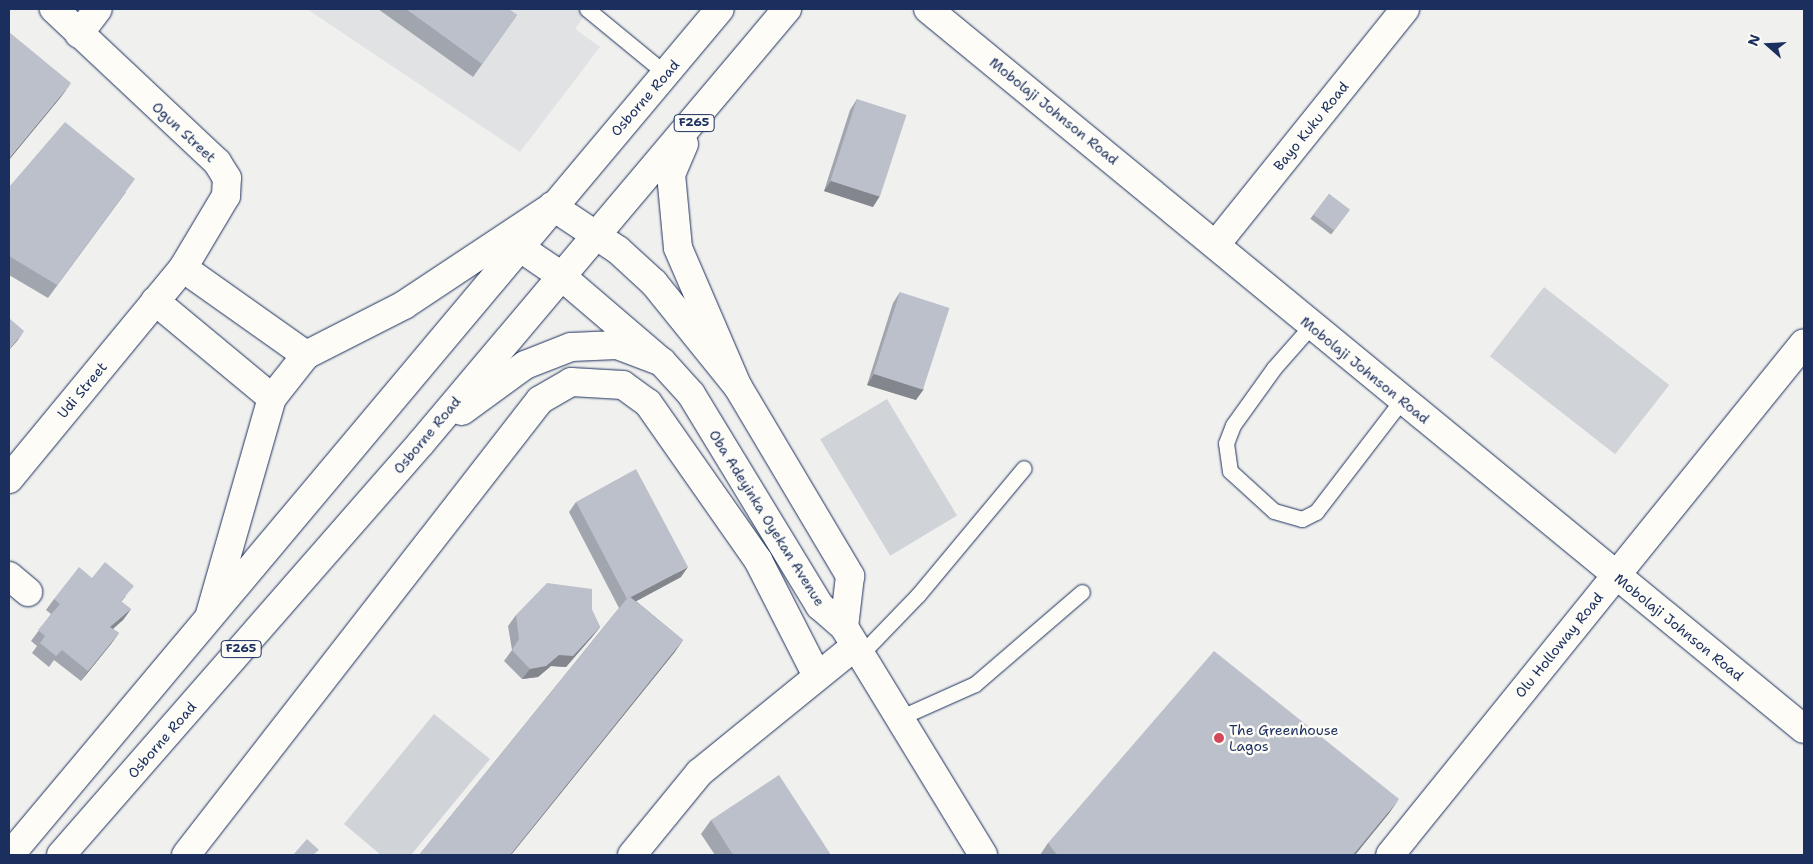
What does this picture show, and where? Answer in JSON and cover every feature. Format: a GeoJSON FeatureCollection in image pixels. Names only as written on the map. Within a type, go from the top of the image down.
{"type":"FeatureCollection","features":[{"type":"Feature","properties":{"kind":"main road","name":"Ogun Street"},"geometry":{"type":"LineString","coordinates":[[54,9],[217,162],[227,178],[226,196],[183,268],[155,301]]}},
{"type":"Feature","properties":{"kind":"main road"},"geometry":{"type":"LineString","coordinates":[[79,34],[98,9]]}},
{"type":"Feature","properties":{"kind":"main road","name":"Osborne Road"},"geometry":{"type":"LineString","coordinates":[[10,855],[552,206],[720,9]]}},
{"type":"Feature","properties":{"kind":"main road","name":"Osborne Road"},"geometry":{"type":"LineString","coordinates":[[61,855],[421,443],[560,275],[693,124],[787,9]]}},
{"type":"Feature","properties":{"kind":"main road","name":"Mobolaji Johnson Road"},"geometry":{"type":"LineString","coordinates":[[928,9],[1217,244],[1311,326],[1804,729]]}},
{"type":"Feature","properties":{"kind":"main road","name":"Bayo Kuku Road"},"geometry":{"type":"LineString","coordinates":[[1217,244],[1405,9]]}},
{"type":"Feature","properties":{"kind":"main road"},"geometry":{"type":"LineString","coordinates":[[632,855],[699,772],[817,676],[852,643],[850,576],[738,387],[677,240],[671,174],[693,124]]}},
{"type":"Feature","properties":{"kind":"main road"},"geometry":{"type":"LineString","coordinates":[[210,614],[272,398],[306,355],[404,305],[552,206],[596,234],[654,283],[738,387]]}},
{"type":"Feature","properties":{"kind":"main road","name":"Oba Adeyinka Oyekan Avenue"},"geometry":{"type":"LineString","coordinates":[[519,247],[560,275],[662,362],[691,394],[820,606],[852,643],[983,855]]}},
{"type":"Feature","properties":{"kind":"main road"},"geometry":{"type":"LineString","coordinates":[[183,268],[306,355]]}},
{"type":"Feature","properties":{"kind":"main road"},"geometry":{"type":"LineString","coordinates":[[155,301],[272,398]]}},
{"type":"Feature","properties":{"kind":"main road","name":"Udi Street"},"geometry":{"type":"LineString","coordinates":[[9,478],[155,301]]}},
{"type":"Feature","properties":{"kind":"main road","name":"Olu Holloway Road"},"geometry":{"type":"LineString","coordinates":[[1390,855],[1804,343]]}},
{"type":"Feature","properties":{"kind":"main road"},"geometry":{"type":"LineString","coordinates":[[421,443],[525,365],[571,347],[617,345],[662,362]]}},
{"type":"Feature","properties":{"kind":"main road"},"geometry":{"type":"LineString","coordinates":[[187,855],[540,400],[571,382],[623,385],[648,403],[758,560],[817,676]]}},
{"type":"Feature","properties":{"kind":"lane"},"geometry":{"type":"LineString","coordinates":[[587,9],[666,74]]}},
{"type":"Feature","properties":{"kind":"lane"},"geometry":{"type":"LineString","coordinates":[[1311,326],[1274,368],[1233,425],[1226,443],[1230,471],[1274,511],[1302,519],[1316,512],[1402,400]]}},
{"type":"Feature","properties":{"kind":"lane"},"geometry":{"type":"LineString","coordinates":[[852,643],[918,595],[1024,468]]}},
{"type":"Feature","properties":{"kind":"lane"},"geometry":{"type":"LineString","coordinates":[[899,718],[975,684],[1082,592]]}},
{"type":"Feature","properties":{"kind":"shaded area"},"geometry":{"type":"Polygon","coordinates":[[[307,9],[589,9],[575,29],[600,47],[520,152],[307,9]]]}},
{"type":"Feature","properties":{"kind":"shaded area"},"geometry":{"type":"Polygon","coordinates":[[[1544,287],[1669,385],[1615,454],[1490,356],[1544,287]]]}},
{"type":"Feature","properties":{"kind":"shaded area"},"geometry":{"type":"Polygon","coordinates":[[[887,399],[957,516],[890,556],[820,439],[887,399]]]}},
{"type":"Feature","properties":{"kind":"shaded area"},"geometry":{"type":"Polygon","coordinates":[[[434,714],[490,759],[411,855],[381,855],[344,824],[434,714]]]}},
{"type":"Feature","properties":{"kind":"building"},"geometry":{"type":"Polygon","coordinates":[[[406,9],[508,9],[517,15],[482,64],[406,9]]]}},
{"type":"Feature","properties":{"kind":"building"},"geometry":{"type":"Polygon","coordinates":[[[9,32],[71,83],[9,158],[9,32]]]}},
{"type":"Feature","properties":{"kind":"building"},"geometry":{"type":"Polygon","coordinates":[[[857,99],[906,115],[880,197],[830,181],[857,99]]]}},
{"type":"Feature","properties":{"kind":"building"},"geometry":{"type":"Polygon","coordinates":[[[65,122],[135,179],[57,285],[9,256],[9,187],[65,122]]]}},
{"type":"Feature","properties":{"kind":"building"},"geometry":{"type":"Polygon","coordinates":[[[1329,194],[1350,210],[1334,230],[1313,215],[1329,194]]]}},
{"type":"Feature","properties":{"kind":"building"},"geometry":{"type":"Polygon","coordinates":[[[900,292],[949,308],[923,390],[873,374],[900,292]]]}},
{"type":"Feature","properties":{"kind":"building"},"geometry":{"type":"Polygon","coordinates":[[[9,318],[24,331],[9,349],[9,318]]]}},
{"type":"Feature","properties":{"kind":"building"},"geometry":{"type":"Polygon","coordinates":[[[636,469],[688,567],[631,597],[629,596],[627,599],[576,502],[636,469]]]}},
{"type":"Feature","properties":{"kind":"building"},"geometry":{"type":"Polygon","coordinates":[[[105,562],[134,586],[121,601],[131,609],[110,627],[119,633],[88,671],[62,650],[56,656],[40,643],[45,636],[38,630],[60,604],[54,599],[79,567],[92,578],[105,562]]]}},
{"type":"Feature","properties":{"kind":"building"},"geometry":{"type":"Polygon","coordinates":[[[547,583],[592,589],[592,610],[600,627],[573,656],[559,655],[546,666],[530,669],[512,650],[519,639],[516,615],[547,583]]]}},
{"type":"Feature","properties":{"kind":"building"},"geometry":{"type":"Polygon","coordinates":[[[629,596],[683,640],[510,855],[419,855],[629,596]]]}},
{"type":"Feature","properties":{"kind":"building","name":"The Greenhouse Lagos"},"geometry":{"type":"Polygon","coordinates":[[[1214,651],[1399,799],[1353,855],[1057,855],[1048,843],[1214,651]]]}},
{"type":"Feature","properties":{"kind":"building"},"geometry":{"type":"Polygon","coordinates":[[[779,775],[831,855],[733,855],[711,820],[779,775]]]}},
{"type":"Feature","properties":{"kind":"building"},"geometry":{"type":"Polygon","coordinates":[[[307,839],[319,850],[313,855],[293,855],[307,839]]]}},
{"type":"Feature","properties":{"kind":"place","name":"The Greenhouse Lagos"},"geometry":{"type":"Point","coordinates":[1219,738]}}]}
